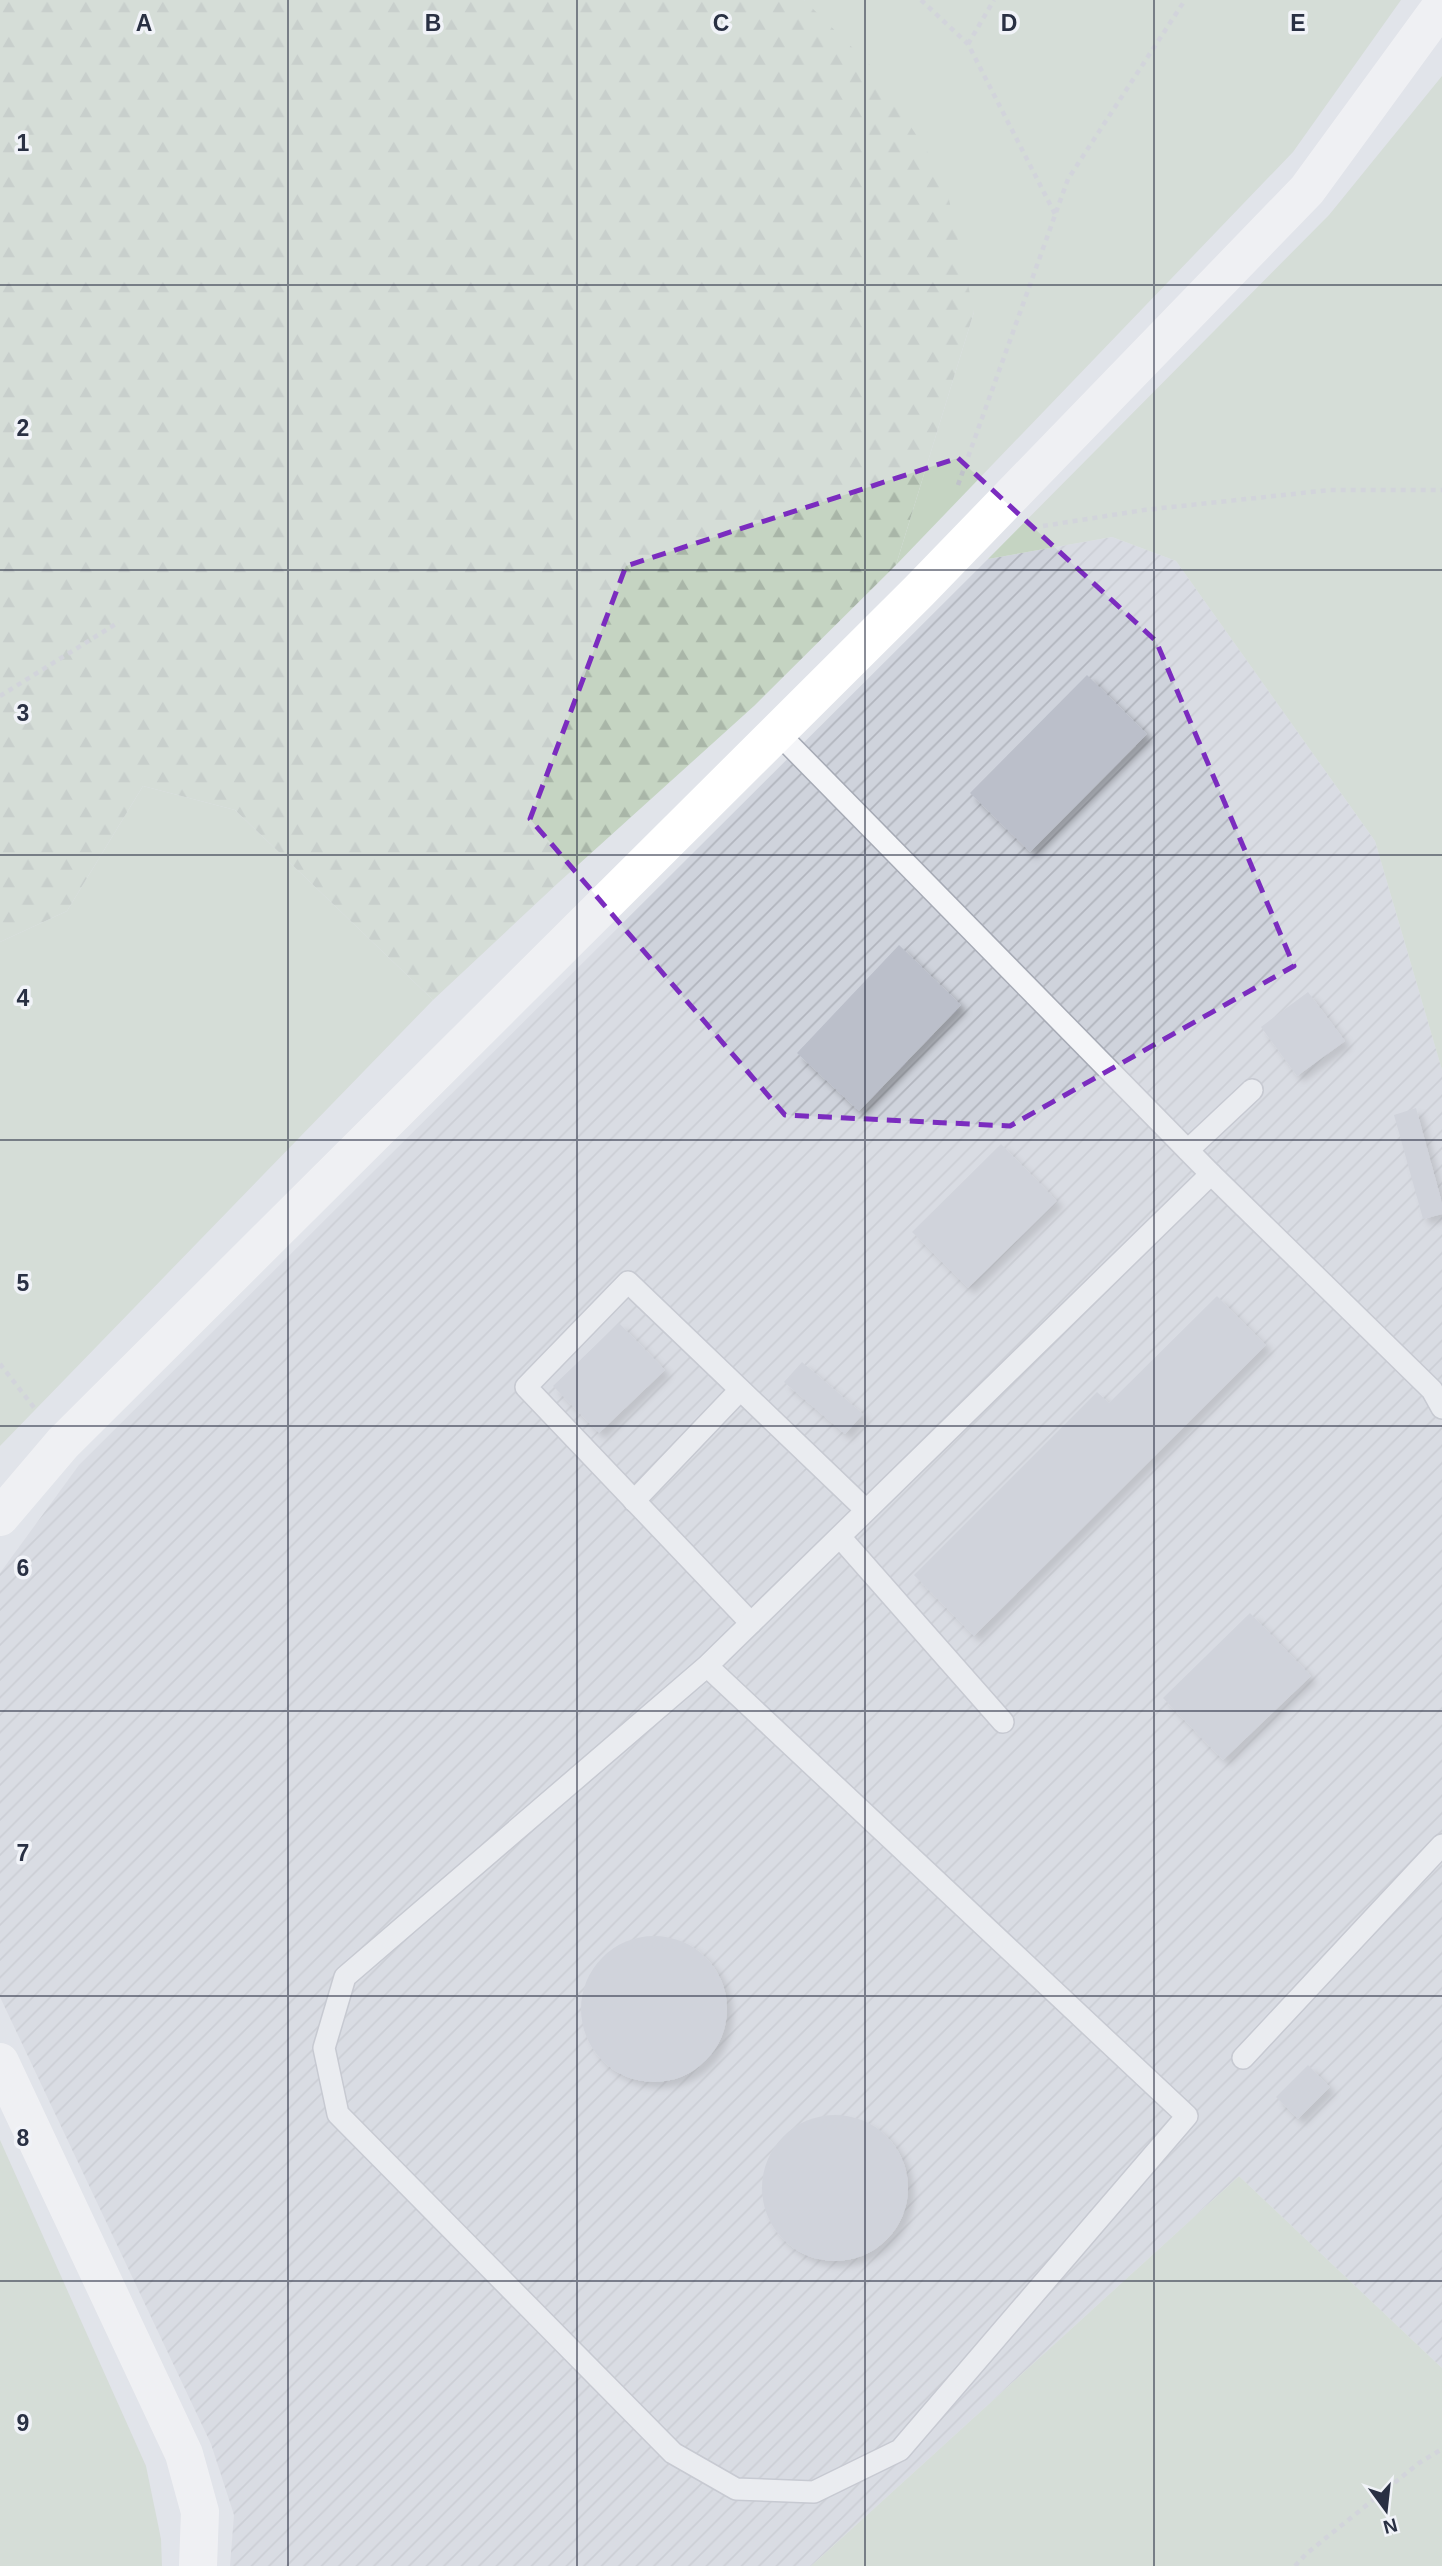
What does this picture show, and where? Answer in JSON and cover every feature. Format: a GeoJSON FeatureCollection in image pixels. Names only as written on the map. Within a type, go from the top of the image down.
{"type":"FeatureCollection","features":[{"type":"Feature","properties":{"kind":"street"},"geometry":{"type":"LineString","coordinates":[[0,1517],[63,1443],[955,556],[1307,190],[1442,5]]}},
{"type":"Feature","properties":{"kind":"street"},"geometry":{"type":"LineString","coordinates":[[0,2062],[184,2454],[200,2512],[198,2566]]}},
{"type":"Feature","properties":{"kind":"lane"},"geometry":{"type":"LineString","coordinates":[[778,733],[1211,1174],[1432,1390],[1442,1408]]}},
{"type":"Feature","properties":{"kind":"lane"},"geometry":{"type":"LineString","coordinates":[[1188,1150],[1252,1090]]}},
{"type":"Feature","properties":{"kind":"lane"},"geometry":{"type":"LineString","coordinates":[[706,1666],[1188,2116],[900,2450],[814,2492],[736,2489],[673,2453],[338,2114],[324,2048],[345,1977],[706,1666],[1211,1174]]}},
{"type":"Feature","properties":{"kind":"lane"},"geometry":{"type":"LineString","coordinates":[[751,1623],[526,1387],[628,1282],[866,1510]]}},
{"type":"Feature","properties":{"kind":"lane"},"geometry":{"type":"LineString","coordinates":[[634,1501],[740,1390]]}},
{"type":"Feature","properties":{"kind":"lane"},"geometry":{"type":"LineString","coordinates":[[840,1537],[1003,1722]]}},
{"type":"Feature","properties":{"kind":"lane"},"geometry":{"type":"LineString","coordinates":[[1243,2058],[1442,1845]]}},
{"type":"Feature","properties":{"kind":"path"},"geometry":{"type":"LineString","coordinates":[[921,0],[968,44],[1055,215]]}},
{"type":"Feature","properties":{"kind":"path"},"geometry":{"type":"LineString","coordinates":[[968,44],[994,0]]}},
{"type":"Feature","properties":{"kind":"path"},"geometry":{"type":"LineString","coordinates":[[957,488],[1068,179],[1185,0]]}},
{"type":"Feature","properties":{"kind":"path"},"geometry":{"type":"LineString","coordinates":[[1038,527],[1144,510],[1329,490],[1442,490]]}},
{"type":"Feature","properties":{"kind":"path"},"geometry":{"type":"LineString","coordinates":[[0,696],[119,622]]}},
{"type":"Feature","properties":{"kind":"path"},"geometry":{"type":"LineString","coordinates":[[0,1364],[63,1443]]}},
{"type":"Feature","properties":{"kind":"path"},"geometry":{"type":"LineString","coordinates":[[1295,2566],[1306,2554],[1419,2463],[1442,2449]]}},
{"type":"Feature","properties":{"kind":"highlighted area"},"geometry":{"type":"Polygon","coordinates":[[[958,458],[1156,641],[1294,966],[1010,1126],[785,1115],[530,819],[626,566],[958,458]]]}},
{"type":"Feature","properties":{"kind":"shaded area"},"geometry":{"type":"Polygon","coordinates":[[[1112,537],[1176,561],[1375,841],[1442,1070],[1442,2368],[1239,2176],[811,2566],[230,2566],[234,2515],[211,2444],[0,1997],[0,1573],[79,1465],[988,559],[1112,537]]]}},
{"type":"Feature","properties":{"kind":"green space"},"geometry":{"type":"Polygon","coordinates":[[[0,0],[804,0],[870,65],[944,177],[974,312],[896,565],[754,706],[433,1000],[235,810],[143,786],[67,911],[0,942],[0,0]]]}},
{"type":"Feature","properties":{"kind":"green space"},"geometry":{"type":"Polygon","coordinates":[[[804,0],[1401,0],[1293,152],[896,565],[974,312],[804,0]]]}},
{"type":"Feature","properties":{"kind":"green space"},"geometry":{"type":"Polygon","coordinates":[[[1442,76],[1442,1070],[1375,841],[1176,561],[1112,537],[988,559],[1329,215],[1442,76]]]}},
{"type":"Feature","properties":{"kind":"green space"},"geometry":{"type":"Polygon","coordinates":[[[143,786],[235,810],[433,1000],[0,1446],[0,942],[67,911],[143,786]]]}},
{"type":"Feature","properties":{"kind":"green space"},"geometry":{"type":"Polygon","coordinates":[[[0,2140],[146,2466],[161,2539],[162,2566],[0,2566],[0,2140]]]}},
{"type":"Feature","properties":{"kind":"green space"},"geometry":{"type":"Polygon","coordinates":[[[1239,2176],[1442,2368],[1442,2566],[811,2566],[1239,2176]]]}},
{"type":"Feature","properties":{"kind":"building"},"geometry":{"type":"Polygon","coordinates":[[[1087,675],[1147,734],[1030,852],[970,793],[1087,675]]]}},
{"type":"Feature","properties":{"kind":"building"},"geometry":{"type":"Polygon","coordinates":[[[899,945],[961,1005],[859,1111],[797,1053],[899,945]]]}},
{"type":"Feature","properties":{"kind":"building"},"geometry":{"type":"Polygon","coordinates":[[[1308,992],[1345,1041],[1297,1076],[1261,1027],[1308,992]]]}},
{"type":"Feature","properties":{"kind":"building"},"geometry":{"type":"Polygon","coordinates":[[[1416,1108],[1442,1203],[1442,1214],[1423,1219],[1394,1115],[1416,1108]]]}},
{"type":"Feature","properties":{"kind":"building"},"geometry":{"type":"Polygon","coordinates":[[[1001,1144],[1057,1201],[968,1288],[912,1232],[1001,1144]]]}},
{"type":"Feature","properties":{"kind":"building"},"geometry":{"type":"Polygon","coordinates":[[[1217,1296],[1266,1345],[974,1636],[914,1575],[1097,1392],[1109,1403],[1217,1296]]]}},
{"type":"Feature","properties":{"kind":"building"},"geometry":{"type":"Polygon","coordinates":[[[619,1323],[665,1370],[599,1433],[553,1386],[619,1323]]]}},
{"type":"Feature","properties":{"kind":"building"},"geometry":{"type":"Polygon","coordinates":[[[802,1362],[863,1414],[845,1434],[784,1382],[802,1362]]]}},
{"type":"Feature","properties":{"kind":"building"},"geometry":{"type":"Polygon","coordinates":[[[1250,1613],[1311,1676],[1223,1760],[1163,1698],[1250,1613]]]}},
{"type":"Feature","properties":{"kind":"building"},"geometry":{"type":"Polygon","coordinates":[[[654,1936],[682,1942],[706,1957],[721,1981],[727,2009],[721,2037],[706,2061],[682,2076],[654,2082],[626,2076],[602,2061],[587,2037],[581,2009],[587,1981],[602,1957],[626,1942],[654,1936]]]}},
{"type":"Feature","properties":{"kind":"building"},"geometry":{"type":"Polygon","coordinates":[[[1308,2065],[1330,2087],[1298,2119],[1276,2097],[1308,2065]]]}},
{"type":"Feature","properties":{"kind":"building"},"geometry":{"type":"Polygon","coordinates":[[[835,2115],[863,2121],[887,2136],[902,2160],[908,2188],[902,2216],[887,2240],[863,2255],[835,2261],[807,2255],[783,2240],[768,2216],[762,2188],[768,2160],[783,2136],[807,2121],[835,2115]]]}}]}
